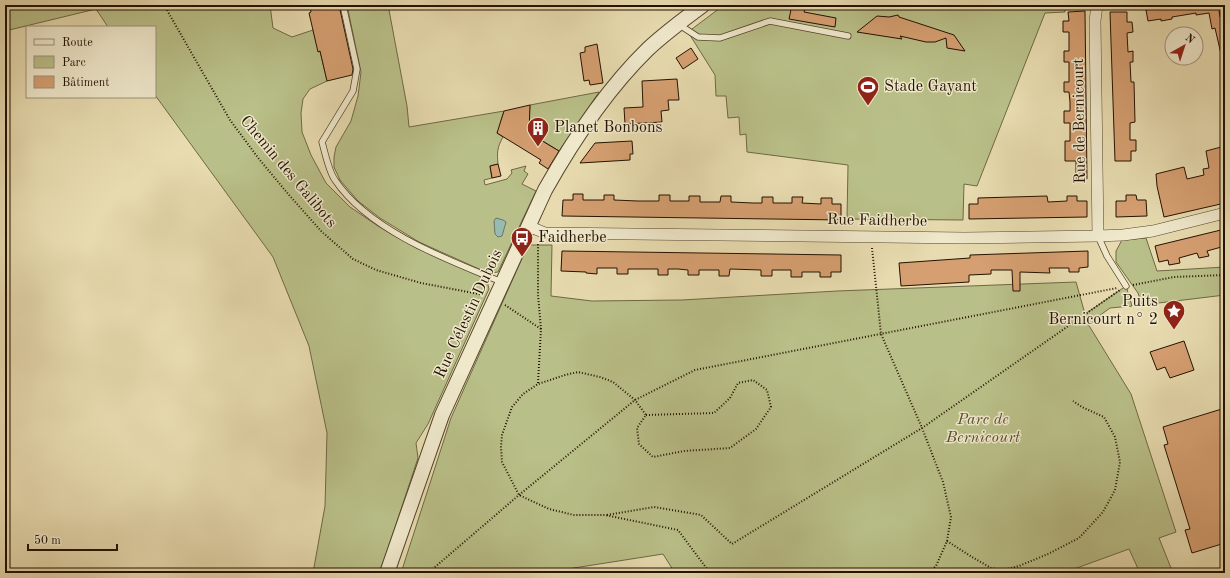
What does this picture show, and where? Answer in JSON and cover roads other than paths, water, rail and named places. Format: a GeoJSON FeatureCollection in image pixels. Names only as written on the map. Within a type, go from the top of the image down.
{"type":"FeatureCollection","features":[{"type":"Feature","properties":{"kind":"street","name":"Rue Célestin Dubois"},"geometry":{"type":"LineString","coordinates":[[387,573],[442,415],[545,190],[558,168],[622,78],[648,50],[677,24],[703,5]]}},
{"type":"Feature","properties":{"kind":"street","name":"Rue de Bernicourt"},"geometry":{"type":"LineString","coordinates":[[1097,5],[1095,21],[1098,236]]}},
{"type":"Feature","properties":{"kind":"street","name":"Rue Faidherbe"},"geometry":{"type":"LineString","coordinates":[[528,226],[545,233],[984,238],[1098,236],[1143,233],[1225,213]]}},
{"type":"Feature","properties":{"kind":"lane"},"geometry":{"type":"LineString","coordinates":[[343,5],[358,69],[354,91],[322,142],[334,179],[355,205],[417,246],[502,282]]}},
{"type":"Feature","properties":{"kind":"lane"},"geometry":{"type":"LineString","coordinates":[[677,24],[698,37],[720,38],[770,22],[848,36]]}},
{"type":"Feature","properties":{"kind":"lane"},"geometry":{"type":"LineString","coordinates":[[1098,236],[1107,256],[1126,286]]}},
{"type":"Feature","properties":{"kind":"water"},"geometry":{"type":"Polygon","coordinates":[[[496,218],[506,222],[502,236],[498,237],[495,234],[494,221],[496,218]]]}},
{"type":"Feature","properties":{"kind":"place","name":"Stade Gayant"},"geometry":{"type":"Point","coordinates":[868,106]}},
{"type":"Feature","properties":{"kind":"place","name":"Planet Bonbons"},"geometry":{"type":"Point","coordinates":[538,148]}},
{"type":"Feature","properties":{"kind":"place","name":"Faidherbe"},"geometry":{"type":"Point","coordinates":[522,258]}},
{"type":"Feature","properties":{"kind":"place","name":"Puits Bernicourt n° 2"},"geometry":{"type":"Point","coordinates":[1174,330]}},
{"type":"Feature","properties":{"kind":"park label","name":"Parc de Bernicourt"},"geometry":{"type":"Point","coordinates":[983,429]}}]}
